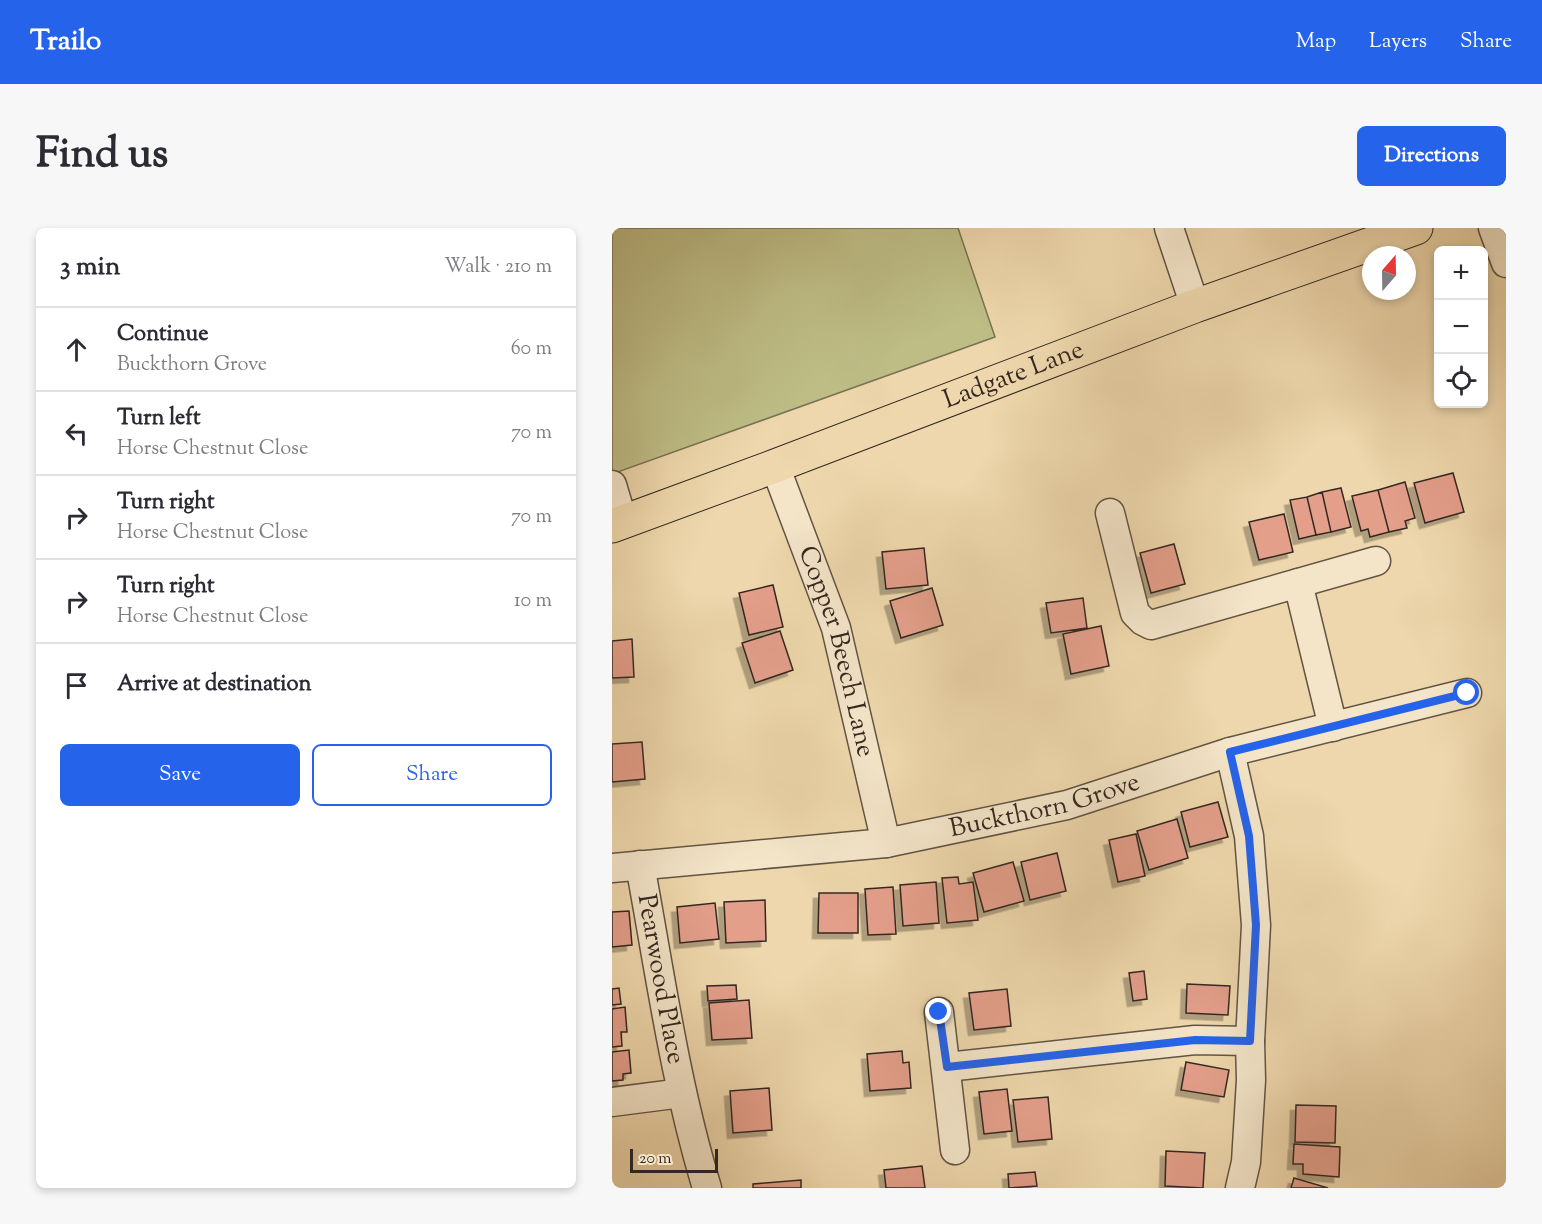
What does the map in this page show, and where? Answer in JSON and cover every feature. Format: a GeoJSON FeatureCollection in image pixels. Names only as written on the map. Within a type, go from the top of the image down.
{"type":"FeatureCollection","features":[{"type":"Feature","properties":{"kind":"main road","name":"Ladgate Lane"},"geometry":{"type":"LineString","coordinates":[[617,524],[776,466],[1195,306],[1416,228]]}},
{"type":"Feature","properties":{"kind":"street"},"geometry":{"type":"LineString","coordinates":[[1169,228],[1195,306]]}},
{"type":"Feature","properties":{"kind":"street"},"geometry":{"type":"LineString","coordinates":[[1493,228],[1506,263]]}},
{"type":"Feature","properties":{"kind":"street","name":"Copper Beech Lane"},"geometry":{"type":"LineString","coordinates":[[776,466],[836,628],[886,843]]}},
{"type":"Feature","properties":{"kind":"street"},"geometry":{"type":"LineString","coordinates":[[612,485],[617,524]]}},
{"type":"Feature","properties":{"kind":"street"},"geometry":{"type":"LineString","coordinates":[[1110,513],[1135,613],[1151,625],[1376,561]]}},
{"type":"Feature","properties":{"kind":"street"},"geometry":{"type":"LineString","coordinates":[[1298,583],[1333,727]]}},
{"type":"Feature","properties":{"kind":"street","name":"Buckthorn Grove"},"geometry":{"type":"LineString","coordinates":[[626,866],[886,843],[1067,805],[1230,752],[1467,693]]}},
{"type":"Feature","properties":{"kind":"street"},"geometry":{"type":"LineString","coordinates":[[1230,752],[1249,836],[1255,914],[1250,1041],[1251,1080],[1246,1162],[1240,1188]]}},
{"type":"Feature","properties":{"kind":"street","name":"Pearwood Place"},"geometry":{"type":"LineString","coordinates":[[626,866],[695,1149],[707,1188]]}},
{"type":"Feature","properties":{"kind":"street"},"geometry":{"type":"LineString","coordinates":[[939,1012],[955,1150]]}},
{"type":"Feature","properties":{"kind":"street"},"geometry":{"type":"LineString","coordinates":[[947,1067],[1195,1040],[1250,1041]]}},
{"type":"Feature","properties":{"kind":"street","name":"Pearwood Place"},"geometry":{"type":"LineString","coordinates":[[612,1102],[682,1093]]}},
{"type":"Feature","properties":{"kind":"shaded area"},"geometry":{"type":"Polygon","coordinates":[[[612,228],[958,228],[995,337],[612,474],[612,228]]]}},
{"type":"Feature","properties":{"kind":"building"},"geometry":{"type":"Polygon","coordinates":[[[1453,473],[1464,512],[1425,523],[1414,483],[1453,473]]]}},
{"type":"Feature","properties":{"kind":"building"},"geometry":{"type":"Polygon","coordinates":[[[1405,482],[1415,518],[1405,521],[1407,528],[1389,532],[1378,490],[1405,482]]]}},
{"type":"Feature","properties":{"kind":"building"},"geometry":{"type":"Polygon","coordinates":[[[1341,488],[1351,527],[1331,532],[1322,492],[1341,488]]]}},
{"type":"Feature","properties":{"kind":"building"},"geometry":{"type":"Polygon","coordinates":[[[1378,490],[1389,532],[1370,537],[1368,529],[1361,531],[1352,496],[1378,490]]]}},
{"type":"Feature","properties":{"kind":"building"},"geometry":{"type":"Polygon","coordinates":[[[1322,492],[1331,532],[1316,535],[1307,497],[1322,492]]]}},
{"type":"Feature","properties":{"kind":"building"},"geometry":{"type":"Polygon","coordinates":[[[1307,497],[1316,535],[1299,539],[1290,500],[1307,497]]]}},
{"type":"Feature","properties":{"kind":"building"},"geometry":{"type":"Polygon","coordinates":[[[1284,514],[1293,552],[1259,560],[1249,522],[1284,514]]]}},
{"type":"Feature","properties":{"kind":"building"},"geometry":{"type":"Polygon","coordinates":[[[1174,544],[1185,584],[1151,593],[1140,553],[1174,544]]]}},
{"type":"Feature","properties":{"kind":"building"},"geometry":{"type":"Polygon","coordinates":[[[924,548],[928,585],[886,589],[882,552],[924,548]]]}},
{"type":"Feature","properties":{"kind":"building"},"geometry":{"type":"Polygon","coordinates":[[[773,585],[783,627],[749,635],[739,593],[773,585]]]}},
{"type":"Feature","properties":{"kind":"building"},"geometry":{"type":"Polygon","coordinates":[[[932,588],[943,625],[901,638],[890,601],[932,588]]]}},
{"type":"Feature","properties":{"kind":"building"},"geometry":{"type":"Polygon","coordinates":[[[1083,598],[1087,628],[1051,633],[1046,603],[1083,598]]]}},
{"type":"Feature","properties":{"kind":"building"},"geometry":{"type":"Polygon","coordinates":[[[1101,626],[1109,666],[1071,674],[1063,634],[1101,626]]]}},
{"type":"Feature","properties":{"kind":"building"},"geometry":{"type":"Polygon","coordinates":[[[780,631],[793,670],[755,683],[742,643],[780,631]]]}},
{"type":"Feature","properties":{"kind":"building"},"geometry":{"type":"Polygon","coordinates":[[[632,639],[634,677],[612,678],[612,641],[632,639]]]}},
{"type":"Feature","properties":{"kind":"building"},"geometry":{"type":"Polygon","coordinates":[[[642,742],[645,779],[612,782],[612,744],[642,742]]]}},
{"type":"Feature","properties":{"kind":"building"},"geometry":{"type":"Polygon","coordinates":[[[1218,802],[1228,837],[1190,847],[1181,812],[1218,802]]]}},
{"type":"Feature","properties":{"kind":"building"},"geometry":{"type":"Polygon","coordinates":[[[1177,819],[1188,858],[1149,870],[1137,831],[1177,819]]]}},
{"type":"Feature","properties":{"kind":"building"},"geometry":{"type":"Polygon","coordinates":[[[1136,834],[1145,876],[1118,882],[1109,840],[1136,834]]]}},
{"type":"Feature","properties":{"kind":"building"},"geometry":{"type":"Polygon","coordinates":[[[1057,853],[1066,891],[1030,900],[1021,862],[1057,853]]]}},
{"type":"Feature","properties":{"kind":"building"},"geometry":{"type":"Polygon","coordinates":[[[1013,862],[1024,901],[984,912],[973,873],[1013,862]]]}},
{"type":"Feature","properties":{"kind":"building"},"geometry":{"type":"Polygon","coordinates":[[[958,877],[959,884],[973,882],[978,920],[947,923],[942,878],[958,877]]]}},
{"type":"Feature","properties":{"kind":"building"},"geometry":{"type":"Polygon","coordinates":[[[936,882],[939,923],[903,926],[900,885],[936,882]]]}},
{"type":"Feature","properties":{"kind":"building"},"geometry":{"type":"Polygon","coordinates":[[[893,887],[896,934],[868,935],[865,889],[893,887]]]}},
{"type":"Feature","properties":{"kind":"building"},"geometry":{"type":"Polygon","coordinates":[[[819,893],[858,893],[858,933],[818,933],[819,893]]]}},
{"type":"Feature","properties":{"kind":"building"},"geometry":{"type":"Polygon","coordinates":[[[765,900],[766,941],[726,943],[724,902],[765,900]]]}},
{"type":"Feature","properties":{"kind":"building"},"geometry":{"type":"Polygon","coordinates":[[[715,903],[719,939],[680,943],[677,907],[715,903]]]}},
{"type":"Feature","properties":{"kind":"building"},"geometry":{"type":"Polygon","coordinates":[[[629,911],[632,945],[612,947],[612,912],[629,911]]]}},
{"type":"Feature","properties":{"kind":"building"},"geometry":{"type":"Polygon","coordinates":[[[1144,971],[1147,999],[1133,1001],[1129,973],[1144,971]]]}},
{"type":"Feature","properties":{"kind":"building"},"geometry":{"type":"Polygon","coordinates":[[[1187,984],[1230,986],[1228,1015],[1186,1013],[1187,984]]]}},
{"type":"Feature","properties":{"kind":"building"},"geometry":{"type":"Polygon","coordinates":[[[736,985],[737,999],[708,1001],[707,986],[736,985]]]}},
{"type":"Feature","properties":{"kind":"building"},"geometry":{"type":"Polygon","coordinates":[[[619,988],[621,1004],[612,1005],[612,989],[619,988]]]}},
{"type":"Feature","properties":{"kind":"building"},"geometry":{"type":"Polygon","coordinates":[[[1007,989],[1011,1026],[974,1030],[969,993],[1007,989]]]}},
{"type":"Feature","properties":{"kind":"building"},"geometry":{"type":"Polygon","coordinates":[[[749,1000],[752,1038],[712,1040],[709,1003],[749,1000]]]}},
{"type":"Feature","properties":{"kind":"building"},"geometry":{"type":"Polygon","coordinates":[[[625,1007],[627,1032],[621,1032],[622,1046],[612,1047],[612,1009],[625,1007]]]}},
{"type":"Feature","properties":{"kind":"building"},"geometry":{"type":"Polygon","coordinates":[[[629,1050],[631,1073],[623,1074],[623,1080],[612,1081],[612,1052],[629,1050]]]}},
{"type":"Feature","properties":{"kind":"building"},"geometry":{"type":"Polygon","coordinates":[[[902,1051],[903,1063],[909,1062],[911,1088],[870,1091],[867,1054],[902,1051]]]}},
{"type":"Feature","properties":{"kind":"building"},"geometry":{"type":"Polygon","coordinates":[[[1186,1062],[1229,1070],[1224,1097],[1181,1090],[1186,1062]]]}},
{"type":"Feature","properties":{"kind":"building"},"geometry":{"type":"Polygon","coordinates":[[[769,1088],[772,1130],[733,1133],[730,1091],[769,1088]]]}},
{"type":"Feature","properties":{"kind":"building"},"geometry":{"type":"Polygon","coordinates":[[[1007,1089],[1012,1131],[984,1134],[979,1092],[1007,1089]]]}},
{"type":"Feature","properties":{"kind":"building"},"geometry":{"type":"Polygon","coordinates":[[[1048,1097],[1052,1139],[1018,1142],[1013,1100],[1048,1097]]]}},
{"type":"Feature","properties":{"kind":"building"},"geometry":{"type":"Polygon","coordinates":[[[1296,1105],[1336,1106],[1335,1143],[1295,1142],[1296,1105]]]}},
{"type":"Feature","properties":{"kind":"building"},"geometry":{"type":"Polygon","coordinates":[[[1294,1144],[1340,1147],[1339,1177],[1303,1174],[1303,1164],[1293,1164],[1294,1144]]]}},
{"type":"Feature","properties":{"kind":"building"},"geometry":{"type":"Polygon","coordinates":[[[1166,1151],[1205,1153],[1203,1188],[1165,1186],[1166,1151]]]}},
{"type":"Feature","properties":{"kind":"building"},"geometry":{"type":"Polygon","coordinates":[[[922,1166],[925,1188],[886,1188],[884,1170],[922,1166]]]}},
{"type":"Feature","properties":{"kind":"building"},"geometry":{"type":"Polygon","coordinates":[[[1035,1172],[1037,1186],[1009,1188],[1008,1174],[1035,1172]]]}},
{"type":"Feature","properties":{"kind":"building"},"geometry":{"type":"Polygon","coordinates":[[[1294,1178],[1328,1188],[1291,1188],[1294,1178]]]}},
{"type":"Feature","properties":{"kind":"building"},"geometry":{"type":"Polygon","coordinates":[[[801,1180],[801,1188],[753,1188],[753,1184],[801,1180]]]}},
{"type":"Feature","properties":{"kind":"route"},"geometry":{"type":"LineString","coordinates":[[939,1012],[947,1067],[1195,1040],[1250,1041],[1256,925],[1249,836],[1230,752],[1467,693]]}}]}
